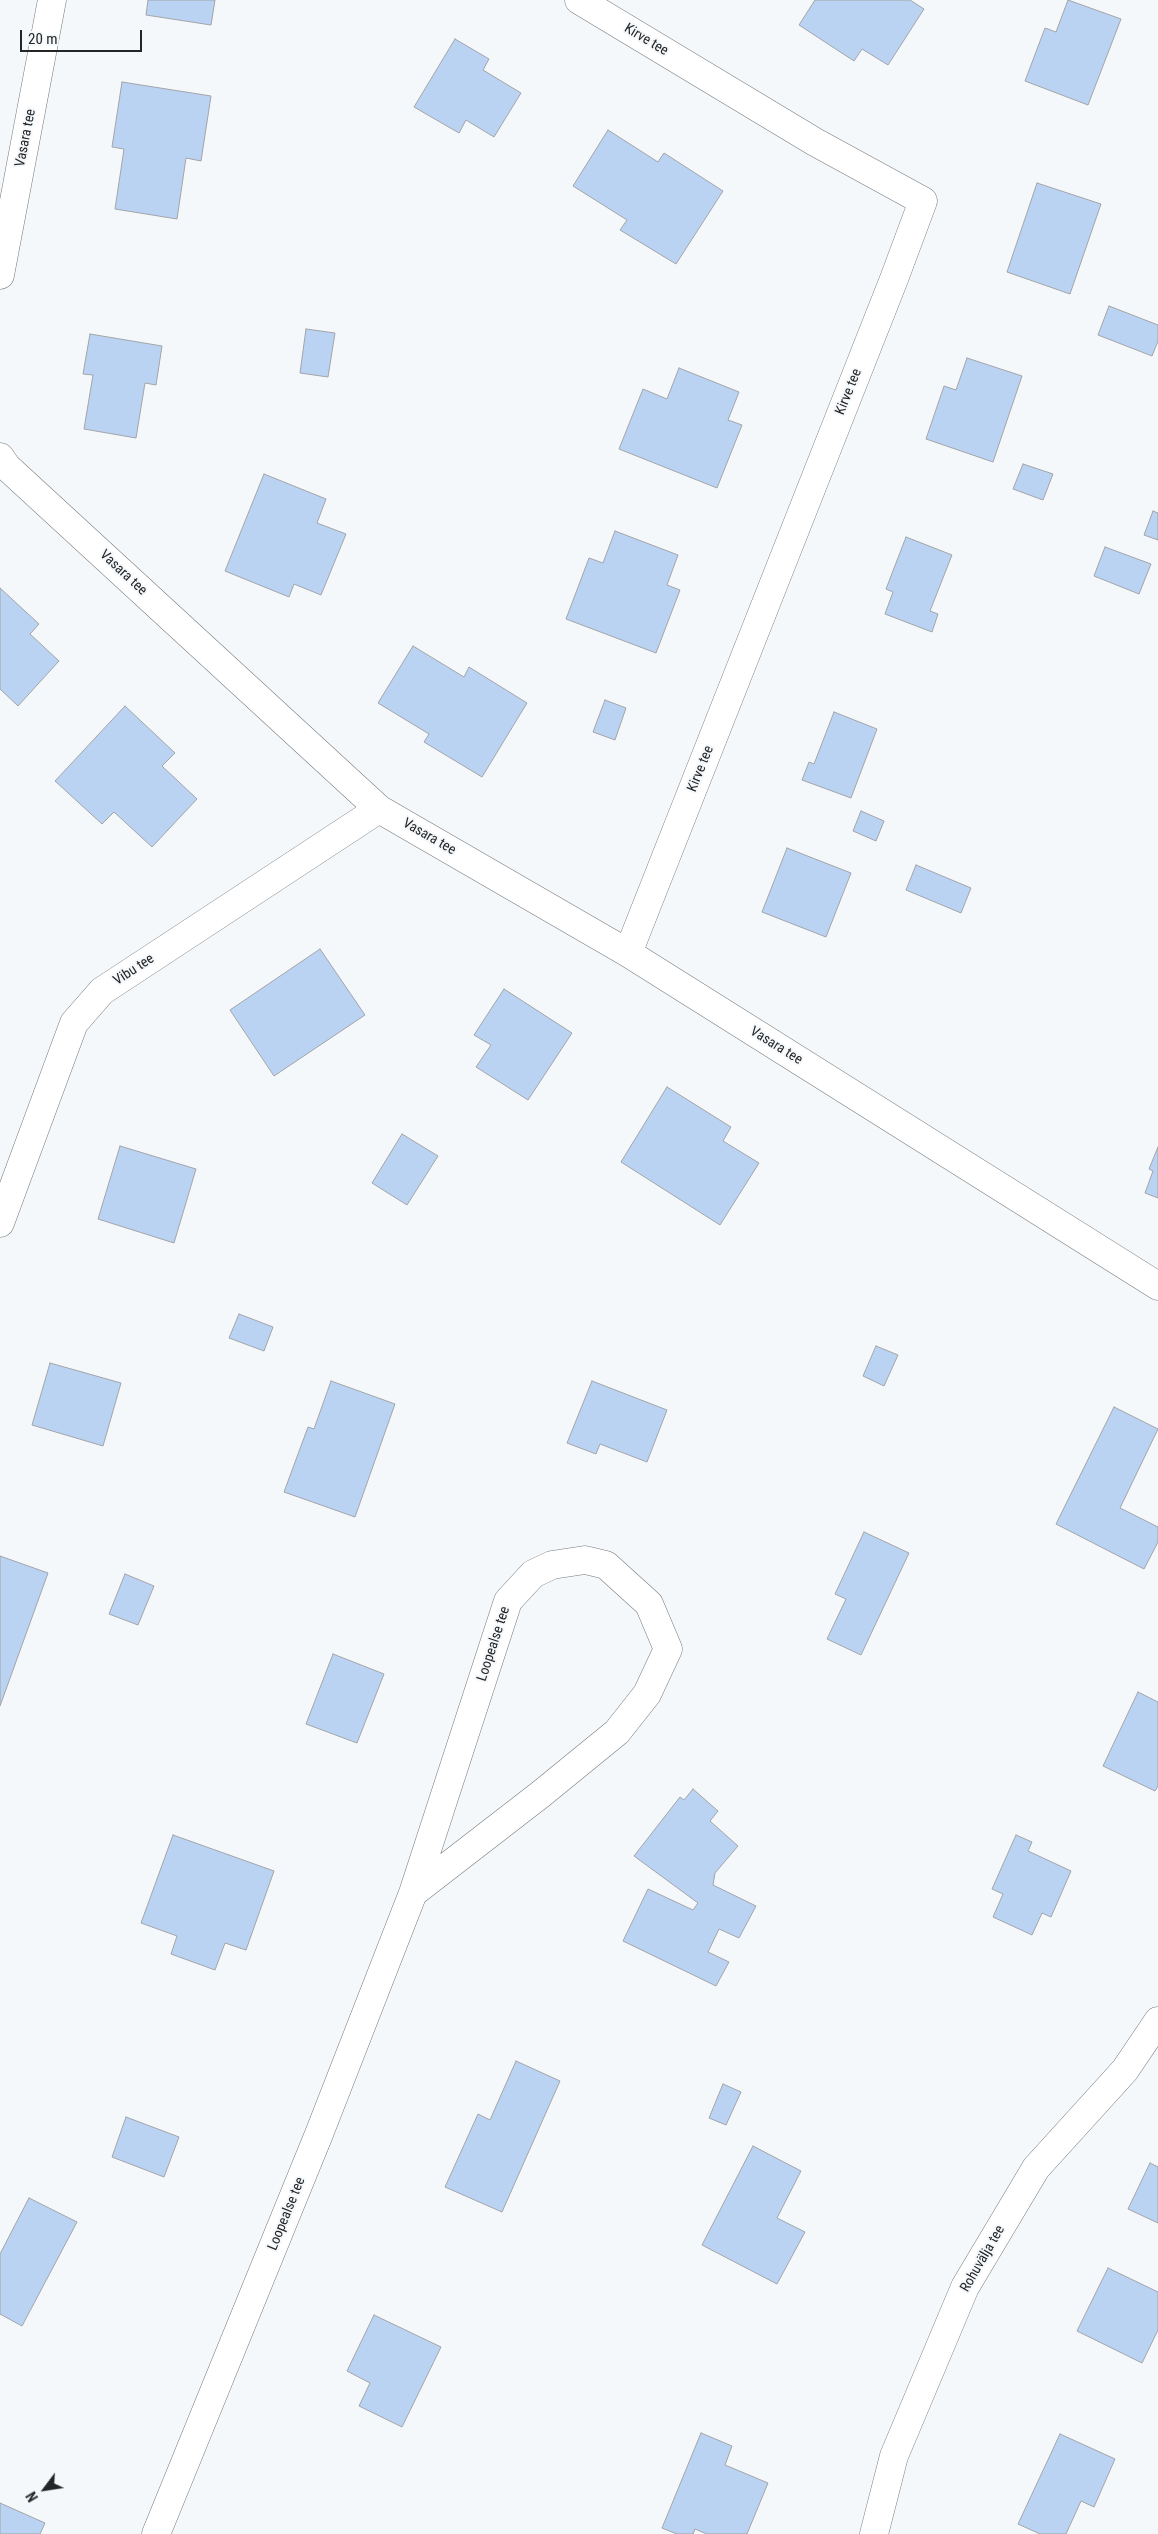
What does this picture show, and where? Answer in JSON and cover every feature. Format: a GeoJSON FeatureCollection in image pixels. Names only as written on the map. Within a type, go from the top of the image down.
{"type":"FeatureCollection","features":[{"type":"Feature","properties":{"kind":"street","name":"Vasara tee"},"geometry":{"type":"LineString","coordinates":[[0,276],[52,0]]}},
{"type":"Feature","properties":{"kind":"street","name":"Kirve tee"},"geometry":{"type":"LineString","coordinates":[[579,0],[816,142],[923,201],[628,953]]}},
{"type":"Feature","properties":{"kind":"street","name":"Vasara tee"},"geometry":{"type":"LineString","coordinates":[[0,457],[7,467],[379,808],[628,953],[1158,1286]]}},
{"type":"Feature","properties":{"kind":"street","name":"Vibu tee"},"geometry":{"type":"LineString","coordinates":[[0,1223],[74,1023],[102,991],[379,808]]}},
{"type":"Feature","properties":{"kind":"street","name":"Loopealse tee"},"geometry":{"type":"LineString","coordinates":[[156,2534],[320,2134],[413,1893],[508,1601],[534,1574],[552,1565],[585,1560],[606,1565],[649,1604],[668,1649],[647,1694],[617,1732],[541,1794],[413,1893]]}},
{"type":"Feature","properties":{"kind":"street","name":"Rohuvälja tee"},"geometry":{"type":"LineString","coordinates":[[874,2534],[894,2456],[965,2287],[1036,2168],[1125,2070],[1158,2021]]}},
{"type":"Feature","properties":{"kind":"building"},"geometry":{"type":"Polygon","coordinates":[[[148,0],[215,0],[211,25],[146,15],[148,0]]]}},
{"type":"Feature","properties":{"kind":"building"},"geometry":{"type":"Polygon","coordinates":[[[815,0],[910,0],[924,9],[888,65],[862,49],[854,61],[799,25],[815,0]]]}},
{"type":"Feature","properties":{"kind":"building"},"geometry":{"type":"Polygon","coordinates":[[[1068,0],[1121,19],[1088,105],[1025,81],[1045,28],[1056,32],[1068,0]]]}},
{"type":"Feature","properties":{"kind":"building"},"geometry":{"type":"Polygon","coordinates":[[[455,39],[489,59],[483,70],[521,93],[494,137],[466,120],[459,133],[414,107],[455,39]]]}},
{"type":"Feature","properties":{"kind":"building"},"geometry":{"type":"Polygon","coordinates":[[[122,82],[211,96],[201,161],[186,158],[177,219],[115,209],[124,149],[112,147],[122,82]]]}},
{"type":"Feature","properties":{"kind":"building"},"geometry":{"type":"Polygon","coordinates":[[[608,130],[658,162],[664,153],[723,191],[676,264],[620,230],[627,220],[573,186],[608,130]]]}},
{"type":"Feature","properties":{"kind":"building"},"geometry":{"type":"Polygon","coordinates":[[[1037,183],[1101,204],[1070,294],[1007,272],[1037,183]]]}},
{"type":"Feature","properties":{"kind":"building"},"geometry":{"type":"Polygon","coordinates":[[[1109,306],[1158,325],[1158,341],[1152,356],[1098,335],[1109,306]]]}},
{"type":"Feature","properties":{"kind":"building"},"geometry":{"type":"Polygon","coordinates":[[[306,329],[335,333],[328,377],[300,373],[306,329]]]}},
{"type":"Feature","properties":{"kind":"building"},"geometry":{"type":"Polygon","coordinates":[[[90,334],[162,346],[156,385],[145,383],[136,438],[84,429],[93,375],[83,374],[90,334]]]}},
{"type":"Feature","properties":{"kind":"building"},"geometry":{"type":"Polygon","coordinates":[[[967,358],[1022,376],[993,462],[926,439],[944,386],[956,390],[967,358]]]}},
{"type":"Feature","properties":{"kind":"building"},"geometry":{"type":"Polygon","coordinates":[[[679,368],[739,392],[728,420],[742,425],[717,488],[619,449],[643,389],[667,399],[679,368]]]}},
{"type":"Feature","properties":{"kind":"building"},"geometry":{"type":"Polygon","coordinates":[[[1023,464],[1053,474],[1043,500],[1013,489],[1023,464]]]}},
{"type":"Feature","properties":{"kind":"building"},"geometry":{"type":"Polygon","coordinates":[[[264,474],[326,499],[317,523],[346,534],[321,595],[294,584],[289,597],[225,571],[264,474]]]}},
{"type":"Feature","properties":{"kind":"building"},"geometry":{"type":"Polygon","coordinates":[[[1153,511],[1158,513],[1158,540],[1144,535],[1153,511]]]}},
{"type":"Feature","properties":{"kind":"building"},"geometry":{"type":"Polygon","coordinates":[[[615,531],[678,555],[667,585],[680,590],[656,653],[566,619],[589,558],[603,563],[615,531]]]}},
{"type":"Feature","properties":{"kind":"building"},"geometry":{"type":"Polygon","coordinates":[[[906,537],[952,555],[930,611],[938,614],[932,632],[885,614],[893,592],[886,589],[906,537]]]}},
{"type":"Feature","properties":{"kind":"building"},"geometry":{"type":"Polygon","coordinates":[[[1105,547],[1151,564],[1139,594],[1094,576],[1105,547]]]}},
{"type":"Feature","properties":{"kind":"building"},"geometry":{"type":"Polygon","coordinates":[[[0,588],[39,624],[30,634],[59,661],[18,706],[0,689],[0,588]]]}},
{"type":"Feature","properties":{"kind":"building"},"geometry":{"type":"Polygon","coordinates":[[[413,646],[464,677],[469,667],[527,703],[482,777],[424,742],[429,734],[378,703],[413,646]]]}},
{"type":"Feature","properties":{"kind":"building"},"geometry":{"type":"Polygon","coordinates":[[[605,700],[626,708],[615,740],[593,732],[605,700]]]}},
{"type":"Feature","properties":{"kind":"building"},"geometry":{"type":"Polygon","coordinates":[[[125,706],[175,753],[162,766],[197,799],[152,847],[114,812],[102,824],[55,781],[125,706]]]}},
{"type":"Feature","properties":{"kind":"building"},"geometry":{"type":"Polygon","coordinates":[[[834,712],[877,729],[851,798],[802,780],[809,762],[814,764],[834,712]]]}},
{"type":"Feature","properties":{"kind":"building"},"geometry":{"type":"Polygon","coordinates":[[[861,811],[884,821],[876,841],[853,831],[861,811]]]}},
{"type":"Feature","properties":{"kind":"building"},"geometry":{"type":"Polygon","coordinates":[[[787,848],[851,873],[826,937],[762,912],[787,848]]]}},
{"type":"Feature","properties":{"kind":"building"},"geometry":{"type":"Polygon","coordinates":[[[916,865],[971,888],[961,913],[906,890],[916,865]]]}},
{"type":"Feature","properties":{"kind":"building"},"geometry":{"type":"Polygon","coordinates":[[[320,949],[365,1015],[274,1076],[230,1010],[320,949]]]}},
{"type":"Feature","properties":{"kind":"building"},"geometry":{"type":"Polygon","coordinates":[[[504,989],[572,1033],[528,1100],[476,1067],[491,1045],[474,1035],[504,989]]]}},
{"type":"Feature","properties":{"kind":"building"},"geometry":{"type":"Polygon","coordinates":[[[667,1087],[731,1127],[723,1141],[759,1163],[720,1225],[621,1162],[667,1087]]]}},
{"type":"Feature","properties":{"kind":"building"},"geometry":{"type":"Polygon","coordinates":[[[402,1134],[438,1156],[407,1205],[372,1183],[402,1134]]]}},
{"type":"Feature","properties":{"kind":"building"},"geometry":{"type":"Polygon","coordinates":[[[120,1146],[196,1169],[174,1243],[98,1219],[120,1146]]]}},
{"type":"Feature","properties":{"kind":"building"},"geometry":{"type":"Polygon","coordinates":[[[1158,1147],[1158,1198],[1145,1193],[1153,1171],[1149,1169],[1158,1147]]]}},
{"type":"Feature","properties":{"kind":"building"},"geometry":{"type":"Polygon","coordinates":[[[239,1314],[273,1327],[264,1351],[229,1338],[239,1314]]]}},
{"type":"Feature","properties":{"kind":"building"},"geometry":{"type":"Polygon","coordinates":[[[876,1346],[898,1355],[884,1386],[863,1376],[876,1346]]]}},
{"type":"Feature","properties":{"kind":"building"},"geometry":{"type":"Polygon","coordinates":[[[50,1363],[121,1383],[103,1446],[32,1425],[50,1363]]]}},
{"type":"Feature","properties":{"kind":"building"},"geometry":{"type":"Polygon","coordinates":[[[331,1381],[395,1404],[355,1517],[284,1492],[308,1427],[314,1429],[331,1381]]]}},
{"type":"Feature","properties":{"kind":"building"},"geometry":{"type":"Polygon","coordinates":[[[592,1381],[667,1410],[647,1462],[600,1444],[596,1454],[567,1443],[592,1381]]]}},
{"type":"Feature","properties":{"kind":"building"},"geometry":{"type":"Polygon","coordinates":[[[1114,1407],[1158,1429],[1120,1508],[1158,1527],[1158,1542],[1144,1569],[1056,1524],[1114,1407]]]}},
{"type":"Feature","properties":{"kind":"building"},"geometry":{"type":"Polygon","coordinates":[[[864,1532],[909,1553],[861,1655],[827,1639],[846,1599],[835,1594],[864,1532]]]}},
{"type":"Feature","properties":{"kind":"building"},"geometry":{"type":"Polygon","coordinates":[[[0,1556],[48,1573],[0,1706],[0,1556]]]}},
{"type":"Feature","properties":{"kind":"building"},"geometry":{"type":"Polygon","coordinates":[[[125,1574],[154,1586],[138,1625],[109,1614],[125,1574]]]}},
{"type":"Feature","properties":{"kind":"building"},"geometry":{"type":"Polygon","coordinates":[[[333,1654],[384,1674],[357,1743],[306,1724],[333,1654]]]}},
{"type":"Feature","properties":{"kind":"building"},"geometry":{"type":"Polygon","coordinates":[[[1138,1692],[1158,1702],[1158,1786],[1155,1791],[1103,1766],[1138,1692]]]}},
{"type":"Feature","properties":{"kind":"building"},"geometry":{"type":"Polygon","coordinates":[[[693,1789],[718,1811],[710,1821],[738,1846],[715,1873],[713,1885],[756,1906],[739,1938],[719,1929],[708,1952],[729,1962],[716,1986],[623,1941],[648,1889],[693,1910],[698,1903],[634,1856],[680,1797],[684,1800],[693,1789]]]}},
{"type":"Feature","properties":{"kind":"building"},"geometry":{"type":"Polygon","coordinates":[[[173,1835],[274,1871],[246,1950],[225,1943],[215,1970],[171,1954],[177,1936],[141,1923],[173,1835]]]}},
{"type":"Feature","properties":{"kind":"building"},"geometry":{"type":"Polygon","coordinates":[[[1016,1835],[1032,1842],[1028,1851],[1071,1871],[1051,1917],[1042,1913],[1032,1935],[993,1917],[1003,1894],[992,1889],[1016,1835]]]}},
{"type":"Feature","properties":{"kind":"building"},"geometry":{"type":"Polygon","coordinates":[[[516,2061],[560,2081],[502,2212],[445,2187],[478,2114],[490,2120],[516,2061]]]}},
{"type":"Feature","properties":{"kind":"building"},"geometry":{"type":"Polygon","coordinates":[[[723,2084],[741,2092],[726,2125],[709,2118],[723,2084]]]}},
{"type":"Feature","properties":{"kind":"building"},"geometry":{"type":"Polygon","coordinates":[[[126,2117],[179,2137],[164,2177],[112,2157],[126,2117]]]}},
{"type":"Feature","properties":{"kind":"building"},"geometry":{"type":"Polygon","coordinates":[[[753,2146],[801,2171],[777,2218],[805,2232],[777,2284],[702,2245],[753,2146]]]}},
{"type":"Feature","properties":{"kind":"building"},"geometry":{"type":"Polygon","coordinates":[[[1150,2163],[1158,2167],[1158,2223],[1128,2209],[1150,2163]]]}},
{"type":"Feature","properties":{"kind":"building"},"geometry":{"type":"Polygon","coordinates":[[[29,2198],[77,2222],[22,2326],[0,2314],[0,2254],[29,2198]]]}},
{"type":"Feature","properties":{"kind":"building"},"geometry":{"type":"Polygon","coordinates":[[[1108,2268],[1158,2292],[1158,2330],[1142,2363],[1077,2331],[1108,2268]]]}},
{"type":"Feature","properties":{"kind":"building"},"geometry":{"type":"Polygon","coordinates":[[[374,2315],[441,2347],[402,2427],[359,2406],[370,2383],[347,2371],[374,2315]]]}},
{"type":"Feature","properties":{"kind":"building"},"geometry":{"type":"Polygon","coordinates":[[[701,2433],[732,2446],[725,2465],[768,2483],[747,2534],[707,2534],[695,2529],[693,2534],[677,2534],[662,2528],[701,2433]]]}},
{"type":"Feature","properties":{"kind":"building"},"geometry":{"type":"Polygon","coordinates":[[[1060,2434],[1115,2459],[1094,2507],[1081,2501],[1066,2534],[1040,2534],[1018,2524],[1060,2434]]]}},
{"type":"Feature","properties":{"kind":"building"},"geometry":{"type":"Polygon","coordinates":[[[0,2503],[45,2523],[40,2534],[0,2534],[0,2503]]]}}]}
